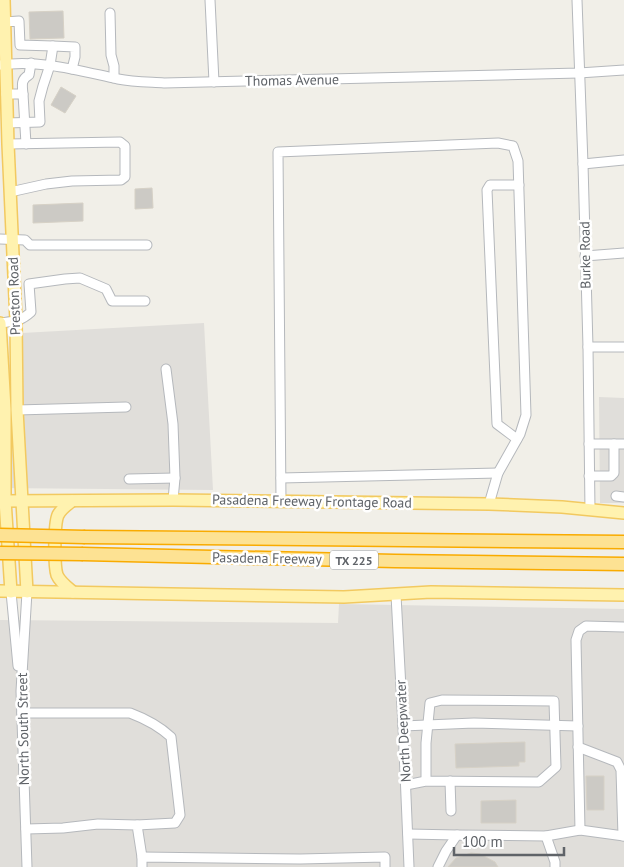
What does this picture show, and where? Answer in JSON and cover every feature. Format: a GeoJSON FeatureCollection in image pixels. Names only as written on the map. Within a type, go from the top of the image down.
{"type":"FeatureCollection","features":[{"type":"Feature","properties":{"kind":"highway","name":"Pasadena Freeway"},"geometry":{"type":"LineString","coordinates":[[0,535],[624,542]]}},
{"type":"Feature","properties":{"kind":"highway","name":"Pasadena Freeway"},"geometry":{"type":"LineString","coordinates":[[0,553],[624,564]]}},
{"type":"Feature","properties":{"kind":"main road","name":"Preston Road"},"geometry":{"type":"LineString","coordinates":[[4,0],[3,64],[7,123],[5,151],[10,192],[16,321],[17,410],[27,592]]}},
{"type":"Feature","properties":{"kind":"main road","name":"Preston Road"},"geometry":{"type":"LineString","coordinates":[[0,323],[5,409],[2,501],[5,592]]}},
{"type":"Feature","properties":{"kind":"main road"},"geometry":{"type":"LineString","coordinates":[[5,409],[17,410]]}},
{"type":"Feature","properties":{"kind":"main road","name":"Pasadena Freeway Frontage Road"},"geometry":{"type":"LineString","coordinates":[[2,501],[173,500],[489,504],[534,505],[624,513]]}},
{"type":"Feature","properties":{"kind":"main road"},"geometry":{"type":"LineString","coordinates":[[72,501],[58,514],[55,525],[55,568],[57,576],[62,583],[73,592]]}},
{"type":"Feature","properties":{"kind":"main road"},"geometry":{"type":"LineString","coordinates":[[5,592],[344,596],[431,592],[624,595]]}},
{"type":"Feature","properties":{"kind":"street"},"geometry":{"type":"LineString","coordinates":[[210,0],[214,82]]}},
{"type":"Feature","properties":{"kind":"street","name":"Burke Road"},"geometry":{"type":"LineString","coordinates":[[577,0],[588,347],[590,510]]}},
{"type":"Feature","properties":{"kind":"street"},"geometry":{"type":"LineString","coordinates":[[110,13],[111,55],[114,66],[114,78]]}},
{"type":"Feature","properties":{"kind":"street"},"geometry":{"type":"LineString","coordinates":[[4,22],[19,21],[20,45],[75,46],[72,69]]}},
{"type":"Feature","properties":{"kind":"street"},"geometry":{"type":"LineString","coordinates":[[7,123],[40,122],[39,101],[50,66],[53,46]]}},
{"type":"Feature","properties":{"kind":"street","name":"Thomas Avenue"},"geometry":{"type":"LineString","coordinates":[[3,64],[50,66],[114,78],[164,83],[579,73],[624,70]]}},
{"type":"Feature","properties":{"kind":"street"},"geometry":{"type":"LineString","coordinates":[[29,75],[31,64]]}},
{"type":"Feature","properties":{"kind":"street"},"geometry":{"type":"LineString","coordinates":[[26,144],[22,81],[29,75],[46,77]]}},
{"type":"Feature","properties":{"kind":"street"},"geometry":{"type":"LineString","coordinates":[[6,94],[23,94]]}},
{"type":"Feature","properties":{"kind":"street"},"geometry":{"type":"LineString","coordinates":[[5,151],[26,144],[120,142],[125,146],[125,177],[121,180],[72,181],[46,184],[10,192]]}},
{"type":"Feature","properties":{"kind":"street"},"geometry":{"type":"LineString","coordinates":[[281,501],[278,152],[498,143],[513,146],[518,161],[526,415],[517,439],[498,473],[489,504]]}},
{"type":"Feature","properties":{"kind":"street"},"geometry":{"type":"LineString","coordinates":[[583,164],[624,160]]}},
{"type":"Feature","properties":{"kind":"street"},"geometry":{"type":"LineString","coordinates":[[517,439],[497,424],[487,190],[490,185],[519,185]]}},
{"type":"Feature","properties":{"kind":"street"},"geometry":{"type":"LineString","coordinates":[[0,239],[26,240],[30,245],[147,245]]}},
{"type":"Feature","properties":{"kind":"street"},"geometry":{"type":"LineString","coordinates":[[585,256],[624,253]]}},
{"type":"Feature","properties":{"kind":"street"},"geometry":{"type":"LineString","coordinates":[[0,323],[16,321],[24,318],[31,312],[29,284],[80,278],[106,289],[112,301],[145,301]]}},
{"type":"Feature","properties":{"kind":"street"},"geometry":{"type":"LineString","coordinates":[[588,347],[624,347]]}},
{"type":"Feature","properties":{"kind":"street"},"geometry":{"type":"LineString","coordinates":[[166,369],[173,424],[175,478],[173,500]]}},
{"type":"Feature","properties":{"kind":"street"},"geometry":{"type":"LineString","coordinates":[[17,410],[126,407]]}},
{"type":"Feature","properties":{"kind":"street"},"geometry":{"type":"LineString","coordinates":[[589,444],[624,444]]}},
{"type":"Feature","properties":{"kind":"street"},"geometry":{"type":"LineString","coordinates":[[589,476],[611,476],[614,473],[614,444]]}},
{"type":"Feature","properties":{"kind":"street"},"geometry":{"type":"LineString","coordinates":[[281,478],[498,473]]}},
{"type":"Feature","properties":{"kind":"street"},"geometry":{"type":"LineString","coordinates":[[129,479],[175,478]]}},
{"type":"Feature","properties":{"kind":"street"},"geometry":{"type":"LineString","coordinates":[[5,592],[21,691]]}},
{"type":"Feature","properties":{"kind":"street","name":"North South Street"},"geometry":{"type":"LineString","coordinates":[[27,592],[21,691],[27,867]]}},
{"type":"Feature","properties":{"kind":"street","name":"North Deepwater"},"geometry":{"type":"LineString","coordinates":[[396,595],[409,867]]}},
{"type":"Feature","properties":{"kind":"street"},"geometry":{"type":"LineString","coordinates":[[580,830],[576,640],[580,631],[586,626],[624,627]]}},
{"type":"Feature","properties":{"kind":"street"},"geometry":{"type":"LineString","coordinates":[[406,785],[426,781],[539,782],[556,767],[554,701],[442,700],[430,703],[426,743],[426,781]]}},
{"type":"Feature","properties":{"kind":"street"},"geometry":{"type":"LineString","coordinates":[[22,713],[130,713],[162,728],[171,736],[180,815],[175,823],[137,825],[98,824],[63,828],[26,829]]}},
{"type":"Feature","properties":{"kind":"street"},"geometry":{"type":"LineString","coordinates":[[403,726],[474,723],[578,726]]}},
{"type":"Feature","properties":{"kind":"street"},"geometry":{"type":"LineString","coordinates":[[408,834],[546,836],[580,830],[623,836],[621,770],[617,762],[578,747]]}},
{"type":"Feature","properties":{"kind":"street"},"geometry":{"type":"LineString","coordinates":[[450,781],[451,812]]}},
{"type":"Feature","properties":{"kind":"street"},"geometry":{"type":"LineString","coordinates":[[137,825],[142,867]]}},
{"type":"Feature","properties":{"kind":"street"},"geometry":{"type":"LineString","coordinates":[[438,867],[446,851],[457,836]]}},
{"type":"Feature","properties":{"kind":"street"},"geometry":{"type":"LineString","coordinates":[[546,836],[555,867]]}},
{"type":"Feature","properties":{"kind":"street"},"geometry":{"type":"LineString","coordinates":[[142,857],[300,863],[385,857],[385,867]]}},
{"type":"Feature","properties":{"kind":"shaded area"},"geometry":{"type":"Polygon","coordinates":[[[204,323],[213,490],[0,488],[0,365],[22,364],[22,333],[204,323]]]}},
{"type":"Feature","properties":{"kind":"shaded area"},"geometry":{"type":"Polygon","coordinates":[[[599,397],[624,398],[624,503],[600,503],[599,397]]]}},
{"type":"Feature","properties":{"kind":"shaded area"},"geometry":{"type":"Polygon","coordinates":[[[339,604],[624,609],[624,867],[0,867],[0,620],[338,623],[339,604]]]}},
{"type":"Feature","properties":{"kind":"building"},"geometry":{"type":"Polygon","coordinates":[[[63,11],[64,38],[30,39],[29,12],[63,11]]]}},
{"type":"Feature","properties":{"kind":"building"},"geometry":{"type":"Polygon","coordinates":[[[61,87],[76,96],[65,113],[51,105],[61,87]]]}},
{"type":"Feature","properties":{"kind":"building"},"geometry":{"type":"Polygon","coordinates":[[[152,188],[153,208],[135,209],[135,189],[152,188]]]}},
{"type":"Feature","properties":{"kind":"building"},"geometry":{"type":"Polygon","coordinates":[[[83,203],[83,221],[33,223],[33,205],[83,203]]]}},
{"type":"Feature","properties":{"kind":"building"},"geometry":{"type":"Polygon","coordinates":[[[525,742],[525,762],[519,762],[519,766],[456,768],[455,744],[525,742]]]}},
{"type":"Feature","properties":{"kind":"building"},"geometry":{"type":"Polygon","coordinates":[[[586,776],[604,776],[604,810],[587,810],[586,776]]]}},
{"type":"Feature","properties":{"kind":"building"},"geometry":{"type":"Polygon","coordinates":[[[516,800],[516,823],[481,823],[481,801],[516,800]]]}},
{"type":"Feature","properties":{"kind":"building"},"geometry":{"type":"Polygon","coordinates":[[[471,853],[480,854],[495,862],[498,867],[448,867],[456,858],[471,853]]]}}]}
